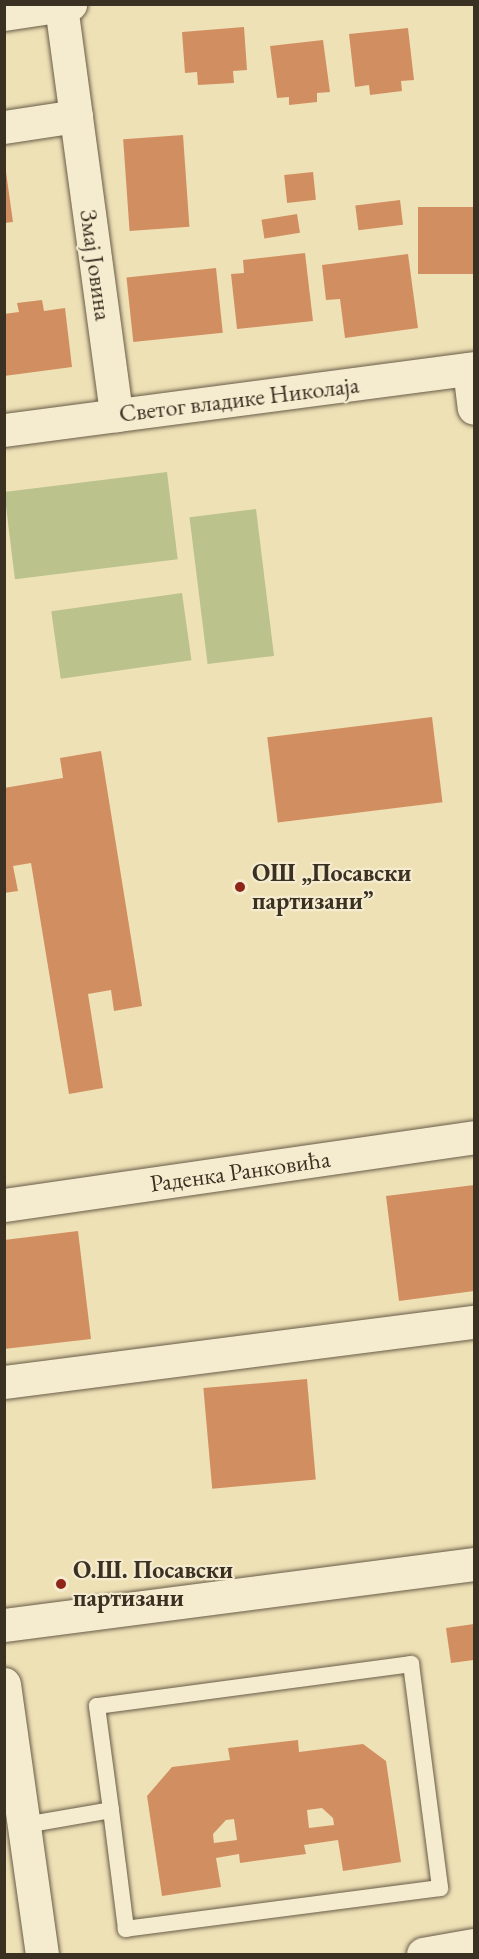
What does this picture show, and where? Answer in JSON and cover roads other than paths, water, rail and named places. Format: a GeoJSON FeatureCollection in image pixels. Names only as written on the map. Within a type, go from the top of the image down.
{"type":"FeatureCollection","features":[{"type":"Feature","properties":{"kind":"street","name":"Змај Јовина"},"geometry":{"type":"LineString","coordinates":[[4,14],[66,5],[76,116],[116,414]]}},
{"type":"Feature","properties":{"kind":"street"},"geometry":{"type":"LineString","coordinates":[[4,127],[76,116]]}},
{"type":"Feature","properties":{"kind":"street"},"geometry":{"type":"LineString","coordinates":[[472,369],[474,408]]}},
{"type":"Feature","properties":{"kind":"street","name":"Светог владике Николаја"},"geometry":{"type":"LineString","coordinates":[[4,430],[472,369]]}},
{"type":"Feature","properties":{"kind":"street","name":"Раденка Ранковића"},"geometry":{"type":"LineString","coordinates":[[4,1205],[474,1137]]}},
{"type":"Feature","properties":{"kind":"street"},"geometry":{"type":"LineString","coordinates":[[4,1382],[474,1322]]}},
{"type":"Feature","properties":{"kind":"street"},"geometry":{"type":"LineString","coordinates":[[4,1625],[474,1564]]}},
{"type":"Feature","properties":{"kind":"street"},"geometry":{"type":"LineString","coordinates":[[4,1684],[42,1954]]}},
{"type":"Feature","properties":{"kind":"street"},"geometry":{"type":"LineString","coordinates":[[423,1954],[473,1945]]}},
{"type":"Feature","properties":{"kind":"lane"},"geometry":{"type":"LineString","coordinates":[[411,1664],[440,1888],[126,1929],[111,1810],[97,1706],[411,1664]]}},
{"type":"Feature","properties":{"kind":"lane"},"geometry":{"type":"LineString","coordinates":[[25,1825],[111,1810]]}},
{"type":"Feature","properties":{"kind":"place","name":"ОШ „Посавски партизани”"},"geometry":{"type":"Point","coordinates":[240,887]}},
{"type":"Feature","properties":{"kind":"place","name":"О.Ш. Посавски партизани"},"geometry":{"type":"Point","coordinates":[61,1584]}}]}
